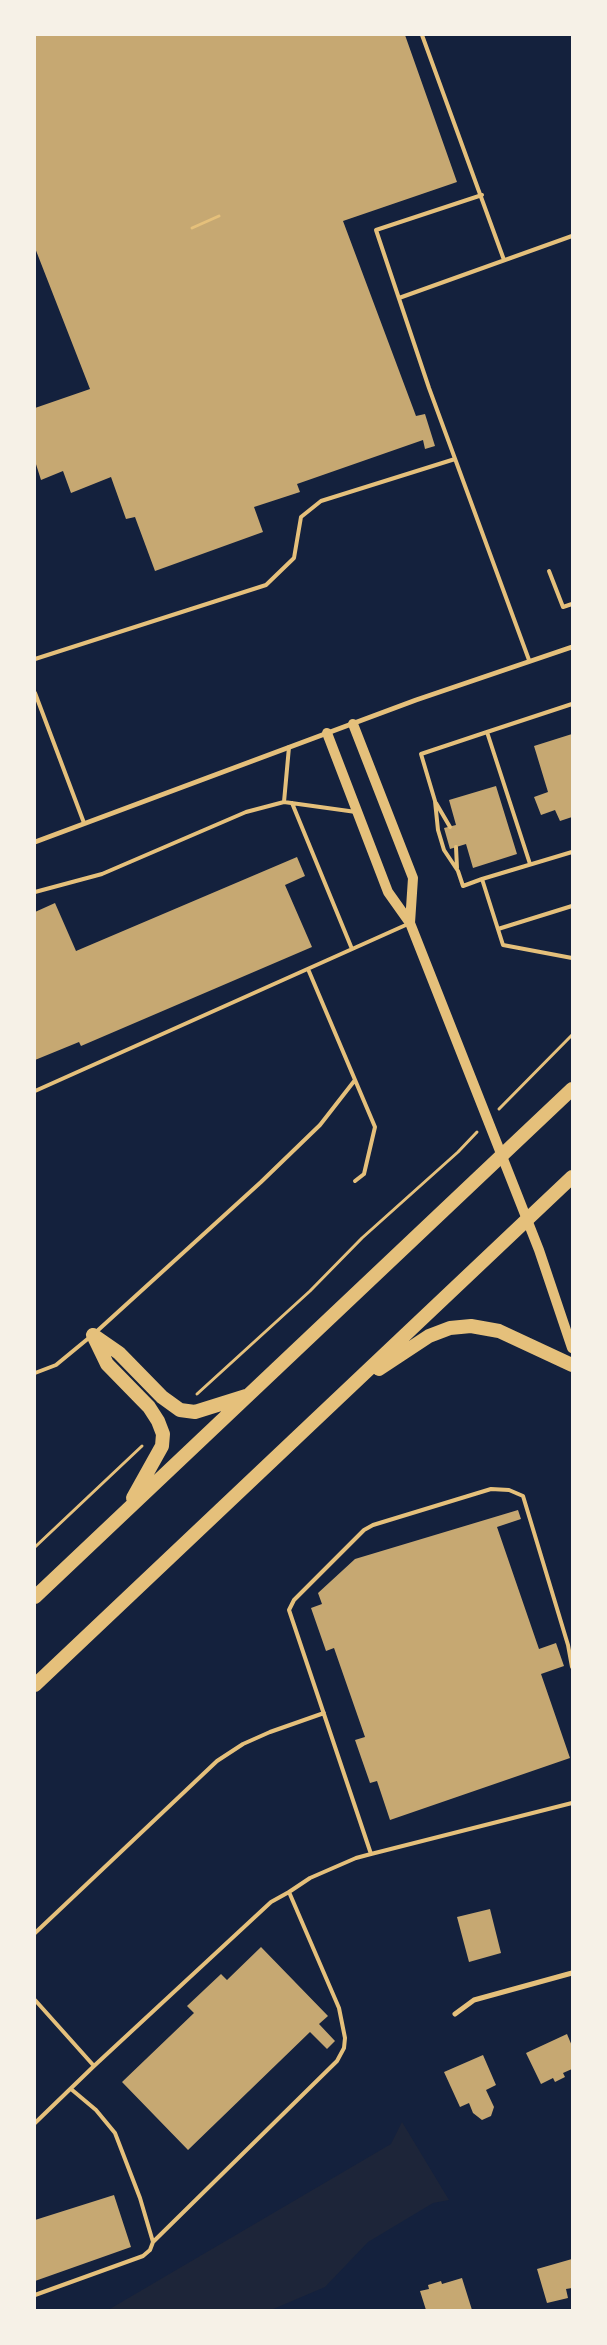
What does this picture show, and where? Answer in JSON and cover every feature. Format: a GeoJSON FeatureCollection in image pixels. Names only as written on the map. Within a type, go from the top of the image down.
{"type":"FeatureCollection","features":[{"type":"Feature","properties":{"kind":"highway"},"geometry":{"type":"LineString","coordinates":[[35,1597],[572,1089]]}},
{"type":"Feature","properties":{"kind":"highway"},"geometry":{"type":"LineString","coordinates":[[35,1686],[572,1177]]}},
{"type":"Feature","properties":{"kind":"highway"},"geometry":{"type":"LineString","coordinates":[[348,1390],[429,1336],[460,1326],[499,1331],[572,1365]]}},
{"type":"Feature","properties":{"kind":"highway"},"geometry":{"type":"LineString","coordinates":[[93,1335],[119,1353],[162,1397],[180,1410],[194,1412],[250,1394]]}},
{"type":"Feature","properties":{"kind":"highway"},"geometry":{"type":"LineString","coordinates":[[93,1335],[107,1364],[148,1407],[158,1421],[163,1434],[162,1446],[126,1510]]}},
{"type":"Feature","properties":{"kind":"main road"},"geometry":{"type":"LineString","coordinates":[[353,724],[413,878],[410,923]]}},
{"type":"Feature","properties":{"kind":"main road"},"geometry":{"type":"LineString","coordinates":[[328,734],[388,892],[410,923],[527,1220],[572,1348]]}},
{"type":"Feature","properties":{"kind":"street"},"geometry":{"type":"LineString","coordinates":[[35,842],[84,822],[289,747],[529,660],[572,647]]}},
{"type":"Feature","properties":{"kind":"street"},"geometry":{"type":"LineString","coordinates":[[455,2014],[474,2000],[572,1973]]}},
{"type":"Feature","properties":{"kind":"lane"},"geometry":{"type":"LineString","coordinates":[[422,35],[504,260]]}},
{"type":"Feature","properties":{"kind":"lane"},"geometry":{"type":"LineString","coordinates":[[482,196],[376,230],[455,459],[529,660]]}},
{"type":"Feature","properties":{"kind":"lane"},"geometry":{"type":"LineString","coordinates":[[399,298],[572,236]]}},
{"type":"Feature","properties":{"kind":"lane"},"geometry":{"type":"LineString","coordinates":[[35,659],[266,585],[294,558],[301,517],[321,501],[455,459]]}},
{"type":"Feature","properties":{"kind":"lane"},"geometry":{"type":"LineString","coordinates":[[549,571],[563,607],[572,604]]}},
{"type":"Feature","properties":{"kind":"lane"},"geometry":{"type":"LineString","coordinates":[[35,693],[84,822]]}},
{"type":"Feature","properties":{"kind":"lane"},"geometry":{"type":"LineString","coordinates":[[458,871],[444,850],[438,830],[435,801],[421,754],[572,704]]}},
{"type":"Feature","properties":{"kind":"lane"},"geometry":{"type":"LineString","coordinates":[[487,732],[530,864]]}},
{"type":"Feature","properties":{"kind":"lane"},"geometry":{"type":"LineString","coordinates":[[284,802],[289,747]]}},
{"type":"Feature","properties":{"kind":"lane"},"geometry":{"type":"LineString","coordinates":[[435,801],[450,827]]}},
{"type":"Feature","properties":{"kind":"lane"},"geometry":{"type":"LineString","coordinates":[[35,892],[102,874],[246,812],[284,802],[358,813]]}},
{"type":"Feature","properties":{"kind":"lane"},"geometry":{"type":"LineString","coordinates":[[292,803],[352,949]]}},
{"type":"Feature","properties":{"kind":"lane"},"geometry":{"type":"LineString","coordinates":[[456,847],[458,871],[462,886],[572,852]]}},
{"type":"Feature","properties":{"kind":"lane"},"geometry":{"type":"LineString","coordinates":[[482,879],[503,945],[572,958]]}},
{"type":"Feature","properties":{"kind":"lane"},"geometry":{"type":"LineString","coordinates":[[498,929],[572,906]]}},
{"type":"Feature","properties":{"kind":"lane"},"geometry":{"type":"LineString","coordinates":[[35,1091],[410,923]]}},
{"type":"Feature","properties":{"kind":"lane"},"geometry":{"type":"LineString","coordinates":[[308,969],[375,1127],[364,1174],[355,1181]]}},
{"type":"Feature","properties":{"kind":"lane"},"geometry":{"type":"LineString","coordinates":[[35,1373],[56,1365],[93,1335],[320,1125],[355,1080]]}},
{"type":"Feature","properties":{"kind":"lane"},"geometry":{"type":"LineString","coordinates":[[371,1854],[289,1610],[294,1600],[364,1530],[373,1525],[491,1489],[509,1490],[523,1496],[568,1645],[572,1667]]}},
{"type":"Feature","properties":{"kind":"lane"},"geometry":{"type":"LineString","coordinates":[[35,1933],[217,1761],[243,1744],[270,1732],[324,1713]]}},
{"type":"Feature","properties":{"kind":"lane"},"geometry":{"type":"LineString","coordinates":[[35,2123],[271,1902],[310,1878],[356,1858],[572,1803]]}},
{"type":"Feature","properties":{"kind":"lane"},"geometry":{"type":"LineString","coordinates":[[35,2295],[143,2256],[150,2250],[153,2242],[337,2061],[344,2048],[346,2038],[339,2008],[289,1892]]}},
{"type":"Feature","properties":{"kind":"lane"},"geometry":{"type":"LineString","coordinates":[[35,2000],[94,2066]]}},
{"type":"Feature","properties":{"kind":"lane"},"geometry":{"type":"LineString","coordinates":[[71,2088],[96,2110],[115,2133],[140,2198],[153,2242]]}},
{"type":"Feature","properties":{"kind":"path"},"geometry":{"type":"LineString","coordinates":[[192,228],[219,216]]}},
{"type":"Feature","properties":{"kind":"path"},"geometry":{"type":"LineString","coordinates":[[534,1071],[572,1035]]}},
{"type":"Feature","properties":{"kind":"path"},"geometry":{"type":"LineString","coordinates":[[191,1400],[316,1286],[362,1238],[458,1152]]}},
{"type":"Feature","properties":{"kind":"path"},"geometry":{"type":"LineString","coordinates":[[35,1547],[144,1444]]}},
{"type":"Feature","properties":{"kind":"shaded area"},"geometry":{"type":"Polygon","coordinates":[[[402,2122],[449,2200],[433,2203],[368,2242],[325,2287],[271,2310],[108,2310],[391,2144],[402,2122]]]}},
{"type":"Feature","properties":{"kind":"building"},"geometry":{"type":"Polygon","coordinates":[[[35,35],[405,35],[457,182],[343,221],[416,416],[425,414],[435,446],[425,449],[423,440],[297,484],[300,492],[254,507],[263,532],[155,571],[135,517],[126,519],[111,477],[71,493],[63,471],[41,480],[35,461],[35,408],[90,389],[35,248],[35,35]]]}},
{"type":"Feature","properties":{"kind":"building"},"geometry":{"type":"Polygon","coordinates":[[[572,734],[572,817],[560,821],[555,810],[541,815],[534,797],[548,792],[534,746],[572,734]]]}},
{"type":"Feature","properties":{"kind":"building"},"geometry":{"type":"Polygon","coordinates":[[[496,786],[517,854],[473,868],[466,844],[450,849],[444,828],[456,825],[449,800],[496,786]]]}},
{"type":"Feature","properties":{"kind":"building"},"geometry":{"type":"Polygon","coordinates":[[[297,857],[305,876],[285,885],[312,947],[81,1046],[79,1042],[35,1060],[35,912],[55,903],[76,951],[297,857]]]}},
{"type":"Feature","properties":{"kind":"building"},"geometry":{"type":"Polygon","coordinates":[[[518,1510],[521,1519],[497,1527],[539,1649],[556,1643],[564,1666],[541,1674],[570,1758],[390,1820],[377,1781],[370,1783],[355,1740],[365,1737],[334,1648],[326,1651],[311,1608],[322,1604],[318,1593],[355,1559],[518,1510]]]}},
{"type":"Feature","properties":{"kind":"building"},"geometry":{"type":"Polygon","coordinates":[[[490,1909],[501,1953],[469,1962],[457,1917],[490,1909]]]}},
{"type":"Feature","properties":{"kind":"building"},"geometry":{"type":"Polygon","coordinates":[[[261,1947],[328,2016],[319,2024],[335,2041],[327,2049],[310,2032],[188,2150],[122,2082],[194,2013],[187,2006],[221,1974],[227,1980],[261,1947]]]}},
{"type":"Feature","properties":{"kind":"building"},"geometry":{"type":"Polygon","coordinates":[[[567,2034],[572,2046],[572,2069],[563,2073],[565,2077],[555,2082],[553,2078],[541,2084],[526,2053],[567,2034]]]}},
{"type":"Feature","properties":{"kind":"building"},"geometry":{"type":"Polygon","coordinates":[[[483,2055],[496,2085],[486,2090],[494,2107],[491,2116],[482,2120],[473,2113],[469,2103],[460,2107],[444,2072],[483,2055]]]}},
{"type":"Feature","properties":{"kind":"building"},"geometry":{"type":"Polygon","coordinates":[[[114,2195],[131,2247],[35,2281],[35,2220],[114,2195]]]}},
{"type":"Feature","properties":{"kind":"building"},"geometry":{"type":"Polygon","coordinates":[[[572,2259],[572,2288],[566,2289],[568,2298],[547,2303],[537,2269],[572,2259]]]}},
{"type":"Feature","properties":{"kind":"building"},"geometry":{"type":"Polygon","coordinates":[[[462,2278],[472,2310],[426,2310],[420,2291],[429,2289],[428,2285],[441,2281],[442,2284],[462,2278]]]}}]}
